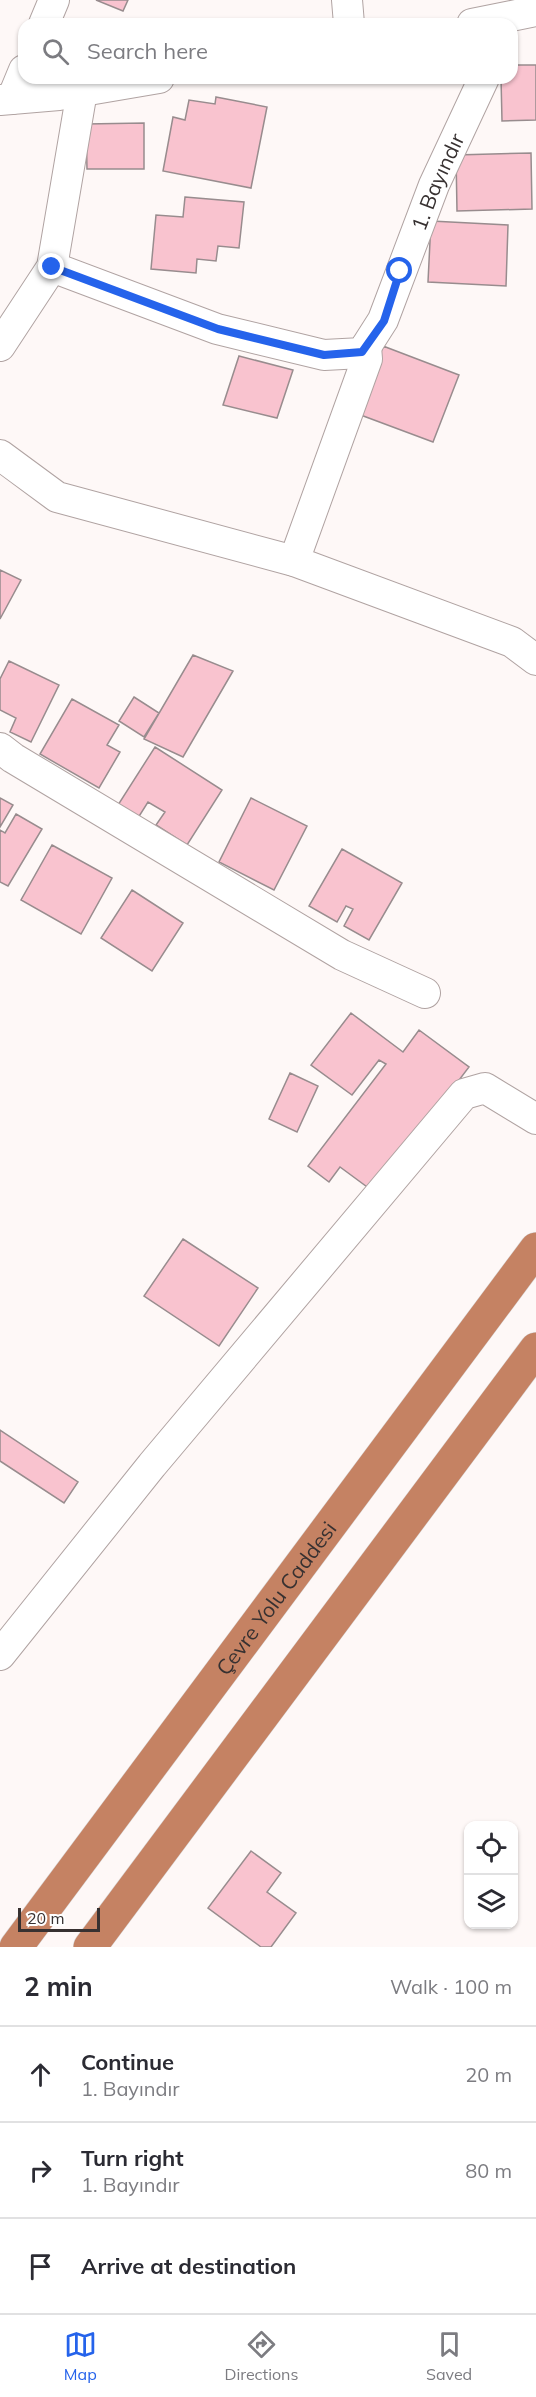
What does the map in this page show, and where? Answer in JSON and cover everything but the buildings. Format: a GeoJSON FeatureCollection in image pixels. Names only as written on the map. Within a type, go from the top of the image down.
{"type":"FeatureCollection","features":[{"type":"Feature","properties":{"kind":"highway","name":"Çevre Yolu Caddesi"},"geometry":{"type":"LineString","coordinates":[[16,1947],[536,1249]]}},
{"type":"Feature","properties":{"kind":"highway"},"geometry":{"type":"LineString","coordinates":[[90,1947],[536,1349]]}},
{"type":"Feature","properties":{"kind":"street"},"geometry":{"type":"LineString","coordinates":[[46,18],[54,0]]}},
{"type":"Feature","properties":{"kind":"street"},"geometry":{"type":"LineString","coordinates":[[347,0],[348,18]]}},
{"type":"Feature","properties":{"kind":"street"},"geometry":{"type":"LineString","coordinates":[[6,99],[18,80]]}},
{"type":"Feature","properties":{"kind":"street"},"geometry":{"type":"LineString","coordinates":[[6,99],[123,84]]}},
{"type":"Feature","properties":{"kind":"street","name":"1. Bayındır"},"geometry":{"type":"LineString","coordinates":[[366,347],[384,321],[434,185],[481,84]]}},
{"type":"Feature","properties":{"kind":"street"},"geometry":{"type":"LineString","coordinates":[[0,345],[52,267],[82,91]]}},
{"type":"Feature","properties":{"kind":"street"},"geometry":{"type":"LineString","coordinates":[[52,267],[218,329],[324,355],[362,352],[366,347]]}},
{"type":"Feature","properties":{"kind":"street"},"geometry":{"type":"LineString","coordinates":[[294,561],[367,359],[366,347]]}},
{"type":"Feature","properties":{"kind":"street"},"geometry":{"type":"LineString","coordinates":[[0,455],[57,497],[294,561],[512,642],[536,660]]}},
{"type":"Feature","properties":{"kind":"street"},"geometry":{"type":"LineString","coordinates":[[0,748],[342,955],[424,993]]}},
{"type":"Feature","properties":{"kind":"street"},"geometry":{"type":"LineString","coordinates":[[0,1655],[152,1465],[464,1094],[485,1088],[536,1119]]}},
{"type":"Feature","properties":{"kind":"route"},"geometry":{"type":"LineString","coordinates":[[52,267],[218,329],[324,355],[362,352],[384,321],[400,271]]}}]}
